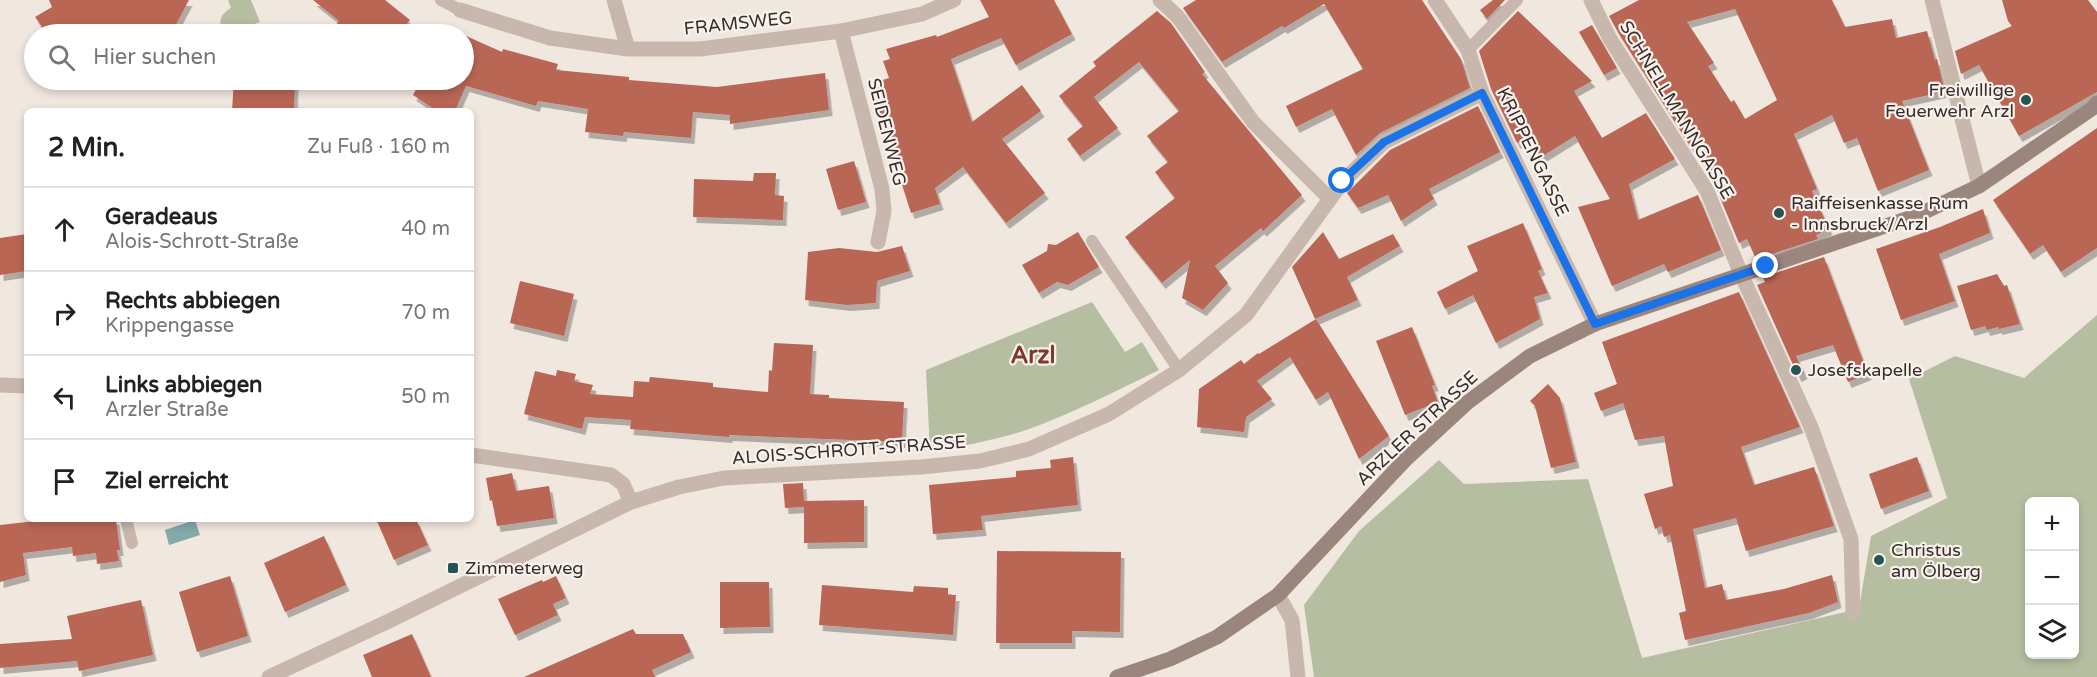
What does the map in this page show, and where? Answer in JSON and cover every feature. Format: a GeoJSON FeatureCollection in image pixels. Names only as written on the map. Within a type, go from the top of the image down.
{"type":"FeatureCollection","features":[{"type":"Feature","properties":{"kind":"main road","name":"ARZLER STRASSE"},"geometry":{"type":"LineString","coordinates":[[1117,677],[1170,659],[1217,637],[1278,595],[1405,459],[1468,402],[1530,356],[1595,324],[1918,216],[1979,186],[2097,103]]}},
{"type":"Feature","properties":{"kind":"street"},"geometry":{"type":"LineString","coordinates":[[614,0],[628,49]]}},
{"type":"Feature","properties":{"kind":"street","name":"FRAMSWEG"},"geometry":{"type":"LineString","coordinates":[[460,10],[550,38],[628,49],[700,49],[841,31],[922,14],[954,0]]}},
{"type":"Feature","properties":{"kind":"street"},"geometry":{"type":"LineString","coordinates":[[1160,0],[1178,17],[1253,122],[1330,199]]}},
{"type":"Feature","properties":{"kind":"street","name":"KRIPPENGASSE"},"geometry":{"type":"LineString","coordinates":[[1435,0],[1468,50],[1482,93],[1595,324]]}},
{"type":"Feature","properties":{"kind":"street","name":"SCHNELLMANNGASSE"},"geometry":{"type":"LineString","coordinates":[[1591,0],[1610,39],[1707,191],[1741,274],[1811,427],[1851,539],[1852,614]]}},
{"type":"Feature","properties":{"kind":"street"},"geometry":{"type":"LineString","coordinates":[[1932,0],[1979,186]]}},
{"type":"Feature","properties":{"kind":"street","name":"SEIDENWEG"},"geometry":{"type":"LineString","coordinates":[[841,31],[882,189],[884,211],[878,242]]}},
{"type":"Feature","properties":{"kind":"street","name":"ALOIS-SCHROTT-STRASSE"},"geometry":{"type":"LineString","coordinates":[[269,677],[631,502],[679,487],[724,478],[921,467],[980,461],[1029,449],[1108,414],[1179,370],[1246,315],[1342,181],[1384,142],[1482,93]]}},
{"type":"Feature","properties":{"kind":"street"},"geometry":{"type":"LineString","coordinates":[[0,385],[24,386]]}},
{"type":"Feature","properties":{"kind":"street"},"geometry":{"type":"LineString","coordinates":[[474,455],[611,475],[622,484],[631,502]]}},
{"type":"Feature","properties":{"kind":"street"},"geometry":{"type":"LineString","coordinates":[[1278,595],[1292,620],[1298,677]]}},
{"type":"Feature","properties":{"kind":"lane"},"geometry":{"type":"LineString","coordinates":[[441,0],[460,10]]}},
{"type":"Feature","properties":{"kind":"lane"},"geometry":{"type":"LineString","coordinates":[[1468,50],[1517,0]]}},
{"type":"Feature","properties":{"kind":"lane"},"geometry":{"type":"LineString","coordinates":[[1092,241],[1179,370]]}},
{"type":"Feature","properties":{"kind":"lane"},"geometry":{"type":"LineString","coordinates":[[127,522],[132,543]]}},
{"type":"Feature","properties":{"kind":"green space"},"geometry":{"type":"Polygon","coordinates":[[[228,0],[251,0],[260,22],[220,24],[224,13],[231,8],[228,0]]]}},
{"type":"Feature","properties":{"kind":"green space"},"geometry":{"type":"Polygon","coordinates":[[[1092,302],[1125,352],[1142,342],[1159,370],[1078,409],[1029,429],[992,440],[930,452],[926,370],[1092,302]]]}},
{"type":"Feature","properties":{"kind":"green space"},"geometry":{"type":"Polygon","coordinates":[[[2097,315],[2097,677],[1314,677],[1304,605],[1359,531],[1439,460],[1464,484],[1588,479],[1642,658],[1859,609],[1871,536],[1947,498],[1909,379],[1955,356],[2024,378],[2097,315]]]}},
{"type":"Feature","properties":{"kind":"water"},"geometry":{"type":"Polygon","coordinates":[[[196,522],[200,535],[169,545],[165,530],[196,522]]]}},
{"type":"Feature","properties":{"kind":"building"},"geometry":{"type":"Polygon","coordinates":[[[49,0],[189,0],[176,24],[40,24],[35,17],[52,7],[49,0]]]}},
{"type":"Feature","properties":{"kind":"building"},"geometry":{"type":"Polygon","coordinates":[[[313,0],[385,0],[410,20],[407,24],[336,24],[339,21],[313,0]]]}},
{"type":"Feature","properties":{"kind":"building"},"geometry":{"type":"Polygon","coordinates":[[[980,0],[1054,0],[1072,34],[1016,65],[1001,38],[951,59],[972,122],[1022,85],[1041,111],[1002,139],[1045,193],[1006,223],[963,167],[935,188],[940,204],[911,213],[870,84],[889,78],[883,61],[890,59],[886,49],[936,35],[937,37],[989,17],[980,0]]]}},
{"type":"Feature","properties":{"kind":"building"},"geometry":{"type":"Polygon","coordinates":[[[1196,0],[1422,0],[1461,59],[1470,88],[1380,133],[1356,155],[1332,109],[1296,127],[1286,106],[1363,69],[1324,4],[1222,62],[1183,8],[1196,0]]]}},
{"type":"Feature","properties":{"kind":"building"},"geometry":{"type":"Polygon","coordinates":[[[1493,0],[1505,0],[1487,19],[1480,10],[1493,0]]]}},
{"type":"Feature","properties":{"kind":"building"},"geometry":{"type":"Polygon","coordinates":[[[1639,0],[1832,0],[1845,27],[1892,19],[1896,38],[1927,31],[1935,60],[1937,59],[1943,92],[1902,101],[1929,170],[1878,191],[1857,138],[1844,143],[1832,115],[1794,134],[1817,189],[1812,191],[1829,229],[1816,235],[1818,239],[1756,259],[1747,239],[1739,243],[1716,188],[1719,187],[1694,148],[1692,149],[1609,16],[1639,0]],[[1735,9],[1687,22],[1714,63],[1708,66],[1731,102],[1734,100],[1745,119],[1777,100],[1735,9]]]}},
{"type":"Feature","properties":{"kind":"building"},"geometry":{"type":"Polygon","coordinates":[[[2002,0],[2088,0],[2097,12],[2097,92],[2019,136],[1979,65],[1961,74],[1955,51],[2012,26],[2008,21],[2002,0]]]}},
{"type":"Feature","properties":{"kind":"building"},"geometry":{"type":"Polygon","coordinates":[[[1157,11],[1171,23],[1205,72],[1202,74],[1302,195],[1263,231],[1261,228],[1215,266],[1228,283],[1203,310],[1182,298],[1190,260],[1162,283],[1125,237],[1175,198],[1155,172],[1168,162],[1147,136],[1179,111],[1139,62],[1094,97],[1118,128],[1080,156],[1067,139],[1083,126],[1059,96],[1096,66],[1093,62],[1157,11]]]}},
{"type":"Feature","properties":{"kind":"building"},"geometry":{"type":"Polygon","coordinates":[[[1518,11],[1592,81],[1574,91],[1602,138],[1646,113],[1675,159],[1629,184],[1638,220],[1698,195],[1721,250],[1668,272],[1664,264],[1612,286],[1578,207],[1610,199],[1575,136],[1538,159],[1525,139],[1517,143],[1491,89],[1479,51],[1518,11]]]}},
{"type":"Feature","properties":{"kind":"building"},"geometry":{"type":"Polygon","coordinates":[[[1592,25],[1617,68],[1604,75],[1579,32],[1592,25]]]}},
{"type":"Feature","properties":{"kind":"building"},"geometry":{"type":"Polygon","coordinates":[[[474,39],[502,52],[503,49],[558,64],[556,70],[629,77],[629,80],[717,87],[825,73],[829,110],[730,124],[730,115],[693,112],[691,138],[624,132],[623,136],[585,132],[588,109],[538,101],[536,106],[474,88],[474,39]]]}},
{"type":"Feature","properties":{"kind":"building"},"geometry":{"type":"Polygon","coordinates":[[[233,90],[295,90],[294,108],[232,108],[233,90]]]}},
{"type":"Feature","properties":{"kind":"building"},"geometry":{"type":"Polygon","coordinates":[[[416,90],[464,90],[456,108],[432,108],[413,95],[416,90]]]}},
{"type":"Feature","properties":{"kind":"building"},"geometry":{"type":"Polygon","coordinates":[[[1478,106],[1500,152],[1429,189],[1434,199],[1401,221],[1388,195],[1358,208],[1347,193],[1390,150],[1478,106]]]}},
{"type":"Feature","properties":{"kind":"building"},"geometry":{"type":"Polygon","coordinates":[[[2097,128],[2097,248],[2061,272],[2043,245],[2030,254],[1993,200],[2097,128]]]}},
{"type":"Feature","properties":{"kind":"building"},"geometry":{"type":"Polygon","coordinates":[[[854,161],[866,202],[838,210],[826,169],[854,161]]]}},
{"type":"Feature","properties":{"kind":"building"},"geometry":{"type":"Polygon","coordinates":[[[754,173],[776,173],[775,195],[784,196],[783,220],[693,217],[694,179],[753,181],[754,173]]]}},
{"type":"Feature","properties":{"kind":"building"},"geometry":{"type":"Polygon","coordinates":[[[1983,209],[1990,233],[1939,254],[1955,301],[1901,320],[1876,249],[1940,227],[1983,209]]]}},
{"type":"Feature","properties":{"kind":"building"},"geometry":{"type":"Polygon","coordinates":[[[1523,223],[1542,269],[1538,271],[1548,293],[1534,297],[1540,319],[1496,343],[1473,295],[1445,309],[1437,292],[1478,271],[1467,246],[1523,223]]]}},
{"type":"Feature","properties":{"kind":"building"},"geometry":{"type":"Polygon","coordinates":[[[1078,232],[1099,267],[1068,285],[1057,282],[1039,293],[1022,265],[1047,251],[1048,244],[1056,245],[1078,232]]]}},
{"type":"Feature","properties":{"kind":"building"},"geometry":{"type":"Polygon","coordinates":[[[1323,232],[1339,259],[1393,234],[1400,246],[1347,277],[1358,300],[1315,319],[1292,267],[1323,232]]]}},
{"type":"Feature","properties":{"kind":"building"},"geometry":{"type":"Polygon","coordinates":[[[24,234],[24,271],[0,275],[0,238],[24,234]]]}},
{"type":"Feature","properties":{"kind":"building"},"geometry":{"type":"Polygon","coordinates":[[[902,246],[910,271],[877,281],[876,303],[847,305],[805,300],[808,252],[839,248],[877,252],[902,246]]]}},
{"type":"Feature","properties":{"kind":"building"},"geometry":{"type":"Polygon","coordinates":[[[1824,257],[1868,374],[1848,382],[1833,345],[1796,356],[1804,373],[1798,376],[1757,285],[1765,282],[1763,277],[1824,257]]]}},
{"type":"Feature","properties":{"kind":"building"},"geometry":{"type":"Polygon","coordinates":[[[1997,274],[2004,286],[2007,285],[2020,324],[1999,329],[1998,327],[1987,330],[1985,326],[1971,330],[1957,286],[1997,274]]]}},
{"type":"Feature","properties":{"kind":"building"},"geometry":{"type":"Polygon","coordinates":[[[520,281],[574,294],[564,336],[510,323],[520,281]]]}},
{"type":"Feature","properties":{"kind":"building"},"geometry":{"type":"Polygon","coordinates":[[[1739,292],[1800,427],[1741,447],[1754,485],[1814,467],[1834,526],[1746,551],[1736,518],[1693,529],[1705,588],[1722,584],[1726,600],[1784,589],[1832,575],[1838,602],[1809,613],[1685,640],[1679,613],[1686,611],[1670,535],[1664,537],[1661,526],[1655,529],[1644,494],[1673,486],[1664,436],[1635,440],[1623,403],[1601,411],[1594,393],[1617,384],[1602,342],[1739,292]]]}},
{"type":"Feature","properties":{"kind":"building"},"geometry":{"type":"Polygon","coordinates":[[[1316,319],[1389,436],[1359,459],[1328,392],[1316,400],[1290,357],[1257,381],[1272,399],[1246,417],[1244,432],[1197,427],[1199,389],[1241,360],[1244,364],[1258,353],[1316,319]]]}},
{"type":"Feature","properties":{"kind":"building"},"geometry":{"type":"Polygon","coordinates":[[[1412,327],[1435,385],[1432,386],[1438,402],[1405,415],[1376,341],[1412,327]]]}},
{"type":"Feature","properties":{"kind":"building"},"geometry":{"type":"Polygon","coordinates":[[[774,343],[813,345],[810,394],[829,395],[829,398],[904,402],[902,442],[729,435],[729,437],[630,429],[631,420],[585,417],[582,429],[524,414],[535,371],[556,376],[557,370],[576,374],[574,381],[593,385],[590,394],[633,397],[634,381],[649,382],[650,377],[713,383],[713,387],[768,392],[774,343]]]}},
{"type":"Feature","properties":{"kind":"building"},"geometry":{"type":"Polygon","coordinates":[[[1548,384],[1560,398],[1576,462],[1551,468],[1535,406],[1530,401],[1548,384]]]}},
{"type":"Feature","properties":{"kind":"building"},"geometry":{"type":"Polygon","coordinates":[[[1073,457],[1078,505],[981,516],[983,530],[933,534],[929,485],[1016,477],[1016,471],[1051,468],[1050,460],[1073,457]]]}},
{"type":"Feature","properties":{"kind":"building"},"geometry":{"type":"Polygon","coordinates":[[[1917,457],[1929,491],[1881,509],[1869,474],[1917,457]]]}},
{"type":"Feature","properties":{"kind":"building"},"geometry":{"type":"Polygon","coordinates":[[[512,473],[516,491],[549,486],[554,518],[497,526],[486,478],[512,473]]]}},
{"type":"Feature","properties":{"kind":"building"},"geometry":{"type":"Polygon","coordinates":[[[803,483],[804,501],[864,500],[864,542],[804,543],[804,507],[785,508],[783,484],[803,483]]]}},
{"type":"Feature","properties":{"kind":"building"},"geometry":{"type":"Polygon","coordinates":[[[27,522],[116,522],[119,561],[97,564],[96,553],[73,556],[72,547],[23,553],[26,575],[0,582],[0,525],[27,522]]]}},
{"type":"Feature","properties":{"kind":"building"},"geometry":{"type":"Polygon","coordinates":[[[377,522],[417,522],[428,545],[394,560],[377,522]]]}},
{"type":"Feature","properties":{"kind":"building"},"geometry":{"type":"Polygon","coordinates":[[[324,536],[346,585],[285,612],[264,563],[324,536]]]}},
{"type":"Feature","properties":{"kind":"building"},"geometry":{"type":"Polygon","coordinates":[[[997,551],[1121,552],[1120,632],[1072,631],[1072,643],[996,643],[997,551]]]}},
{"type":"Feature","properties":{"kind":"building"},"geometry":{"type":"Polygon","coordinates":[[[230,576],[248,636],[197,652],[179,592],[230,576]]]}},
{"type":"Feature","properties":{"kind":"building"},"geometry":{"type":"Polygon","coordinates":[[[556,576],[566,598],[553,604],[558,615],[515,635],[498,599],[556,576]]]}},
{"type":"Feature","properties":{"kind":"building"},"geometry":{"type":"Polygon","coordinates":[[[720,582],[769,582],[770,627],[720,628],[720,582]]]}},
{"type":"Feature","properties":{"kind":"building"},"geometry":{"type":"Polygon","coordinates":[[[822,585],[913,592],[914,586],[948,588],[948,595],[956,595],[953,635],[819,625],[822,585]]]}},
{"type":"Feature","properties":{"kind":"building"},"geometry":{"type":"Polygon","coordinates":[[[141,600],[153,655],[79,671],[77,661],[0,668],[0,644],[72,639],[67,616],[141,600]]]}},
{"type":"Feature","properties":{"kind":"building"},"geometry":{"type":"Polygon","coordinates":[[[633,629],[636,634],[683,634],[691,652],[652,670],[655,677],[524,677],[633,629]]]}},
{"type":"Feature","properties":{"kind":"building"},"geometry":{"type":"Polygon","coordinates":[[[412,634],[431,677],[372,677],[363,655],[412,634]]]}},
{"type":"Feature","properties":{"kind":"place","name":"Freiwillige Feuerwehr Arzl"},"geometry":{"type":"Point","coordinates":[2026,100]}},
{"type":"Feature","properties":{"kind":"place","name":"Raiffeisenkasse Rum - Innsbruck/Arzl"},"geometry":{"type":"Point","coordinates":[1779,213]}},
{"type":"Feature","properties":{"kind":"place","name":"Josefskapelle"},"geometry":{"type":"Point","coordinates":[1796,370]}},
{"type":"Feature","properties":{"kind":"place","name":"Christus am Ölberg"},"geometry":{"type":"Point","coordinates":[1879,560]}},
{"type":"Feature","properties":{"kind":"place","name":"Zimmeterweg"},"geometry":{"type":"Point","coordinates":[453,568]}},
{"type":"Feature","properties":{"kind":"district","name":"Arzl"},"geometry":{"type":"Point","coordinates":[1033,355]}},
{"type":"Feature","properties":{"kind":"route"},"geometry":{"type":"LineString","coordinates":[[1342,181],[1384,142],[1482,93],[1595,324],[1766,266]]}}]}
